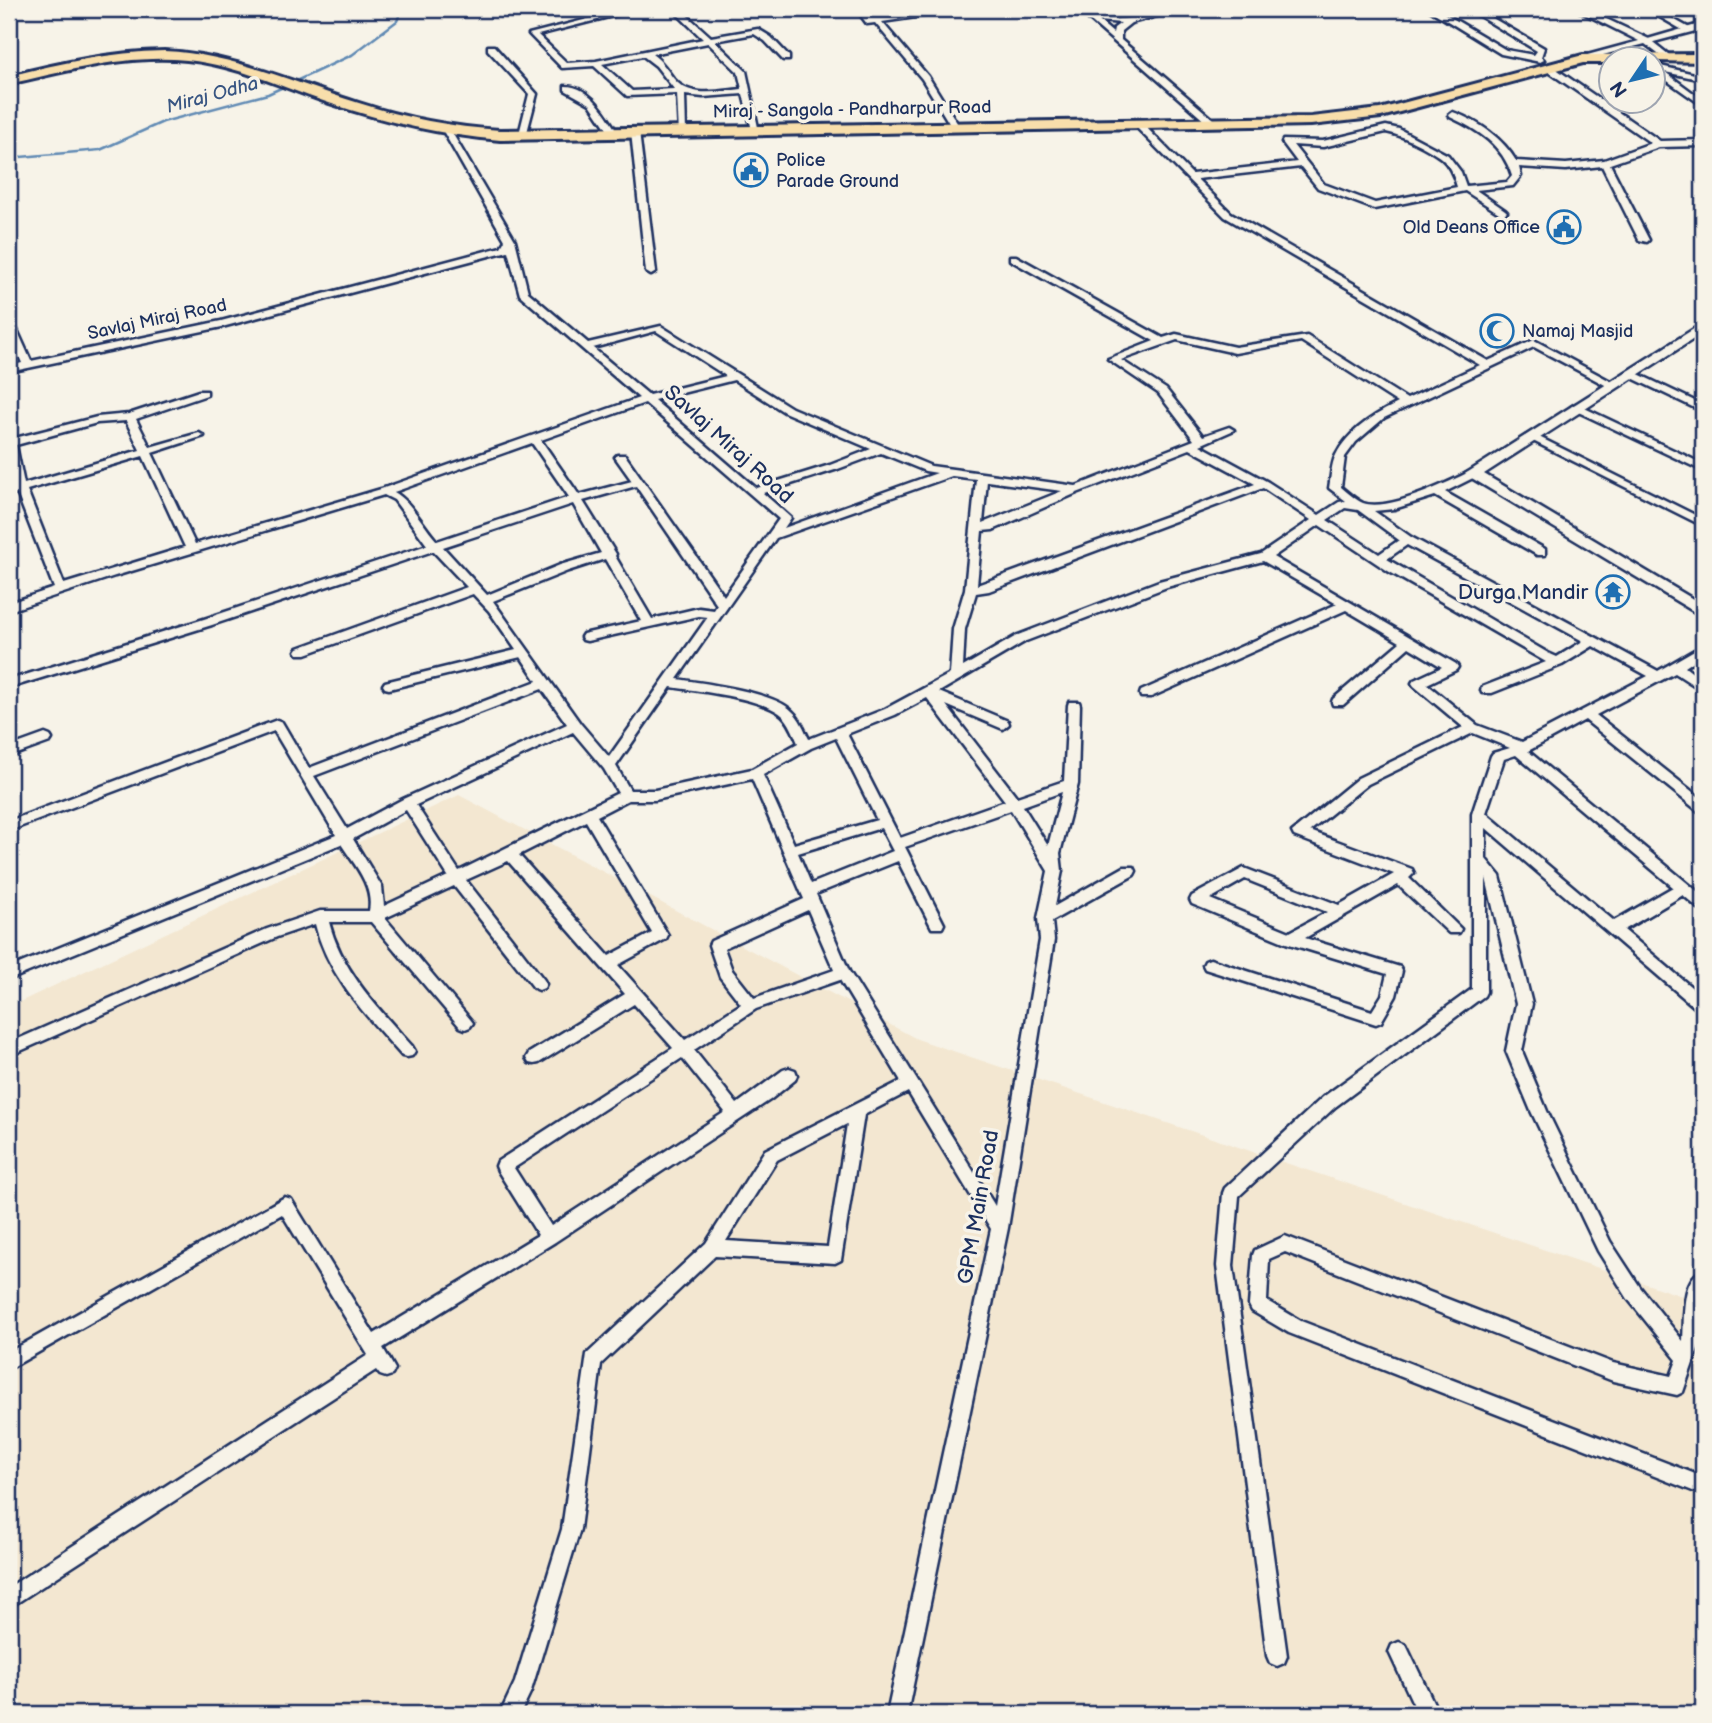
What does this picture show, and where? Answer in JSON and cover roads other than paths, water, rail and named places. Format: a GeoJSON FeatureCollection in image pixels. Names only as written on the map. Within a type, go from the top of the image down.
{"type":"FeatureCollection","features":[{"type":"Feature","properties":{"kind":"highway","name":"Miraj - Sangola - Pandharpur Road"},"geometry":{"type":"LineString","coordinates":[[11,75],[99,59],[141,55],[186,56],[263,73],[412,124],[447,131],[523,134],[1311,121],[1381,113],[1546,65],[1583,59],[1596,60]]}},
{"type":"Feature","properties":{"kind":"highway","name":"Miraj - Sangola - Pandharpur Road"},"geometry":{"type":"LineString","coordinates":[[1666,59],[1703,58]]}},
{"type":"Feature","properties":{"kind":"street"},"geometry":{"type":"LineString","coordinates":[[636,9],[533,34],[565,66],[596,63],[755,31],[768,39],[786,58]]}},
{"type":"Feature","properties":{"kind":"street"},"geometry":{"type":"LineString","coordinates":[[676,9],[742,71],[756,130]]}},
{"type":"Feature","properties":{"kind":"street"},"geometry":{"type":"LineString","coordinates":[[861,9],[870,22],[957,9]]}},
{"type":"Feature","properties":{"kind":"street"},"geometry":{"type":"LineString","coordinates":[[1082,9],[1210,121]]}},
{"type":"Feature","properties":{"kind":"street"},"geometry":{"type":"LineString","coordinates":[[1093,19],[1128,21],[1179,9]]}},
{"type":"Feature","properties":{"kind":"street"},"geometry":{"type":"LineString","coordinates":[[1271,9],[1280,9]]}},
{"type":"Feature","properties":{"kind":"street"},"geometry":{"type":"LineString","coordinates":[[1432,9],[1504,52],[1546,65],[1658,144]]}},
{"type":"Feature","properties":{"kind":"street"},"geometry":{"type":"LineString","coordinates":[[1472,9],[1541,50],[1546,65]]}},
{"type":"Feature","properties":{"kind":"street"},"geometry":{"type":"LineString","coordinates":[[1579,9],[1646,41],[1670,58]]}},
{"type":"Feature","properties":{"kind":"street"},"geometry":{"type":"LineString","coordinates":[[1650,9],[1689,30]]}},
{"type":"Feature","properties":{"kind":"street"},"geometry":{"type":"LineString","coordinates":[[877,20],[925,78],[955,127]]}},
{"type":"Feature","properties":{"kind":"street"},"geometry":{"type":"LineString","coordinates":[[1117,40],[1117,30],[1128,21]]}},
{"type":"Feature","properties":{"kind":"street"},"geometry":{"type":"LineString","coordinates":[[1583,59],[1703,26]]}},
{"type":"Feature","properties":{"kind":"street"},"geometry":{"type":"LineString","coordinates":[[491,48],[533,94],[523,134]]}},
{"type":"Feature","properties":{"kind":"street"},"geometry":{"type":"LineString","coordinates":[[642,53],[656,60],[681,91],[682,132]]}},
{"type":"Feature","properties":{"kind":"street"},"geometry":{"type":"LineString","coordinates":[[596,63],[630,94],[747,91]]}},
{"type":"Feature","properties":{"kind":"street"},"geometry":{"type":"LineString","coordinates":[[1666,68],[1703,78]]}},
{"type":"Feature","properties":{"kind":"street"},"geometry":{"type":"LineString","coordinates":[[1666,77],[1703,104]]}},
{"type":"Feature","properties":{"kind":"street"},"geometry":{"type":"LineString","coordinates":[[568,88],[593,102],[614,133]]}},
{"type":"Feature","properties":{"kind":"street"},"geometry":{"type":"LineString","coordinates":[[1359,115],[1378,121],[1386,129]]}},
{"type":"Feature","properties":{"kind":"street"},"geometry":{"type":"LineString","coordinates":[[1453,115],[1478,126],[1515,164],[1517,176],[1510,184],[1465,188],[1374,206],[1321,186],[1286,142],[1323,144],[1386,129],[1399,132],[1445,157],[1465,188],[1502,212]]}},
{"type":"Feature","properties":{"kind":"street"},"geometry":{"type":"LineString","coordinates":[[1137,122],[1228,215],[1488,365]]}},
{"type":"Feature","properties":{"kind":"street","name":"Savlaj Miraj Road"},"geometry":{"type":"LineString","coordinates":[[447,131],[510,240],[523,293],[785,518],[609,766]]}},
{"type":"Feature","properties":{"kind":"street"},"geometry":{"type":"LineString","coordinates":[[635,132],[651,272]]}},
{"type":"Feature","properties":{"kind":"street"},"geometry":{"type":"LineString","coordinates":[[1515,164],[1566,167],[1605,163],[1658,144],[1703,143]]}},
{"type":"Feature","properties":{"kind":"street"},"geometry":{"type":"LineString","coordinates":[[1605,163],[1644,240]]}},
{"type":"Feature","properties":{"kind":"street"},"geometry":{"type":"LineString","coordinates":[[1188,177],[1302,164]]}},
{"type":"Feature","properties":{"kind":"street","name":"Savlaj Miraj Road"},"geometry":{"type":"LineString","coordinates":[[9,369],[222,324],[505,249],[510,240]]}},
{"type":"Feature","properties":{"kind":"street"},"geometry":{"type":"LineString","coordinates":[[1013,258],[1162,342]]}},
{"type":"Feature","properties":{"kind":"street"},"geometry":{"type":"LineString","coordinates":[[9,323],[28,365]]}},
{"type":"Feature","properties":{"kind":"street"},"geometry":{"type":"LineString","coordinates":[[9,1050],[272,933],[320,917],[375,916],[510,854],[626,795],[655,795],[756,773],[806,745],[890,712],[1022,638],[1163,584],[1265,557],[1321,521],[1343,503],[1362,509],[1425,498],[1473,474],[1703,327]]}},
{"type":"Feature","properties":{"kind":"street"},"geometry":{"type":"LineString","coordinates":[[585,347],[657,328],[788,410],[929,469],[1077,490]]}},
{"type":"Feature","properties":{"kind":"street"},"geometry":{"type":"LineString","coordinates":[[1407,404],[1303,338],[1235,350],[1176,337],[1113,359],[1162,391],[1196,443],[1379,559],[1558,662]]}},
{"type":"Feature","properties":{"kind":"street"},"geometry":{"type":"LineString","coordinates":[[1611,384],[1534,343],[1380,416],[1352,440],[1340,457],[1335,488],[1407,540],[1657,676]]}},
{"type":"Feature","properties":{"kind":"street"},"geometry":{"type":"LineString","coordinates":[[1630,373],[1703,410]]}},
{"type":"Feature","properties":{"kind":"street"},"geometry":{"type":"LineString","coordinates":[[9,607],[60,589],[385,491],[647,399],[735,377]]}},
{"type":"Feature","properties":{"kind":"street"},"geometry":{"type":"LineString","coordinates":[[60,589],[15,490],[10,448],[97,420],[130,417],[203,393]]}},
{"type":"Feature","properties":{"kind":"street"},"geometry":{"type":"LineString","coordinates":[[1576,407],[1703,468]]}},
{"type":"Feature","properties":{"kind":"street"},"geometry":{"type":"LineString","coordinates":[[130,417],[192,549]]}},
{"type":"Feature","properties":{"kind":"street"},"geometry":{"type":"LineString","coordinates":[[977,527],[989,527],[1229,430]]}},
{"type":"Feature","properties":{"kind":"street"},"geometry":{"type":"LineString","coordinates":[[15,490],[199,436]]}},
{"type":"Feature","properties":{"kind":"street"},"geometry":{"type":"LineString","coordinates":[[1531,436],[1703,523]]}},
{"type":"Feature","properties":{"kind":"street"},"geometry":{"type":"LineString","coordinates":[[535,439],[610,554],[648,623]]}},
{"type":"Feature","properties":{"kind":"street"},"geometry":{"type":"LineString","coordinates":[[754,492],[881,449]]}},
{"type":"Feature","properties":{"kind":"street"},"geometry":{"type":"LineString","coordinates":[[587,637],[719,609],[621,457]]}},
{"type":"Feature","properties":{"kind":"street"},"geometry":{"type":"LineString","coordinates":[[772,536],[951,472]]}},
{"type":"Feature","properties":{"kind":"street"},"geometry":{"type":"LineString","coordinates":[[1473,474],[1703,612]]}},
{"type":"Feature","properties":{"kind":"street"},"geometry":{"type":"LineString","coordinates":[[956,677],[959,629],[971,589],[982,477]]}},
{"type":"Feature","properties":{"kind":"street"},"geometry":{"type":"LineString","coordinates":[[9,684],[576,499],[639,482]]}},
{"type":"Feature","properties":{"kind":"street"},"geometry":{"type":"LineString","coordinates":[[971,589],[985,588],[1119,540],[1264,484]]}},
{"type":"Feature","properties":{"kind":"street"},"geometry":{"type":"LineString","coordinates":[[385,491],[398,498],[419,530],[485,600],[575,726],[609,766],[626,795]]}},
{"type":"Feature","properties":{"kind":"street"},"geometry":{"type":"LineString","coordinates":[[1437,492],[1541,552]]}},
{"type":"Feature","properties":{"kind":"street"},"geometry":{"type":"LineString","coordinates":[[1379,559],[1407,540]]}},
{"type":"Feature","properties":{"kind":"street"},"geometry":{"type":"LineString","coordinates":[[485,600],[564,568],[610,554]]}},
{"type":"Feature","properties":{"kind":"street"},"geometry":{"type":"LineString","coordinates":[[1265,557],[1452,667],[1418,683],[1472,728],[1520,748],[1703,904]]}},
{"type":"Feature","properties":{"kind":"street"},"geometry":{"type":"LineString","coordinates":[[302,651],[474,589]]}},
{"type":"Feature","properties":{"kind":"street"},"geometry":{"type":"LineString","coordinates":[[1146,694],[1346,605]]}},
{"type":"Feature","properties":{"kind":"street"},"geometry":{"type":"LineString","coordinates":[[1338,702],[1408,641]]}},
{"type":"Feature","properties":{"kind":"street"},"geometry":{"type":"LineString","coordinates":[[1488,690],[1558,662],[1592,641]]}},
{"type":"Feature","properties":{"kind":"street"},"geometry":{"type":"LineString","coordinates":[[1278,1656],[1224,1266],[1231,1194],[1329,1102],[1479,992],[1479,814],[1498,756],[1520,748],[1586,714],[1676,667],[1703,649]]}},
{"type":"Feature","properties":{"kind":"street"},"geometry":{"type":"LineString","coordinates":[[389,685],[524,652]]}},
{"type":"Feature","properties":{"kind":"street"},"geometry":{"type":"LineString","coordinates":[[1676,667],[1703,687]]}},
{"type":"Feature","properties":{"kind":"street"},"geometry":{"type":"LineString","coordinates":[[670,683],[743,696],[778,706],[786,712],[806,745]]}},
{"type":"Feature","properties":{"kind":"street"},"geometry":{"type":"LineString","coordinates":[[306,774],[545,684]]}},
{"type":"Feature","properties":{"kind":"street"},"geometry":{"type":"LineString","coordinates":[[929,692],[1003,724]]}},
{"type":"Feature","properties":{"kind":"street"},"geometry":{"type":"LineString","coordinates":[[929,692],[1014,803],[1055,871]]}},
{"type":"Feature","properties":{"kind":"street","name":"GPM Main Road"},"geometry":{"type":"LineString","coordinates":[[897,1714],[1000,1228],[1047,940],[1045,918],[1055,871],[1053,853],[1071,784],[1074,705]]}},
{"type":"Feature","properties":{"kind":"street"},"geometry":{"type":"LineString","coordinates":[[1586,714],[1703,807]]}},
{"type":"Feature","properties":{"kind":"street"},"geometry":{"type":"LineString","coordinates":[[9,826],[277,725],[375,887],[378,900],[375,916]]}},
{"type":"Feature","properties":{"kind":"street"},"geometry":{"type":"LineString","coordinates":[[9,974],[346,836],[408,803],[575,726]]}},
{"type":"Feature","properties":{"kind":"street"},"geometry":{"type":"LineString","coordinates":[[1291,939],[1406,873],[1299,832],[1363,781],[1472,728]]}},
{"type":"Feature","properties":{"kind":"street"},"geometry":{"type":"LineString","coordinates":[[839,732],[937,924]]}},
{"type":"Feature","properties":{"kind":"street"},"geometry":{"type":"LineString","coordinates":[[9,752],[45,739]]}},
{"type":"Feature","properties":{"kind":"street"},"geometry":{"type":"LineString","coordinates":[[756,773],[843,973],[1000,1228]]}},
{"type":"Feature","properties":{"kind":"street"},"geometry":{"type":"LineString","coordinates":[[751,1005],[725,973],[716,945],[899,849],[1014,803],[1071,784]]}},
{"type":"Feature","properties":{"kind":"street"},"geometry":{"type":"LineString","coordinates":[[408,803],[457,879],[539,984]]}},
{"type":"Feature","properties":{"kind":"street"},"geometry":{"type":"LineString","coordinates":[[1479,814],[1703,1006]]}},
{"type":"Feature","properties":{"kind":"street"},"geometry":{"type":"LineString","coordinates":[[589,815],[661,935],[607,964]]}},
{"type":"Feature","properties":{"kind":"street"},"geometry":{"type":"LineString","coordinates":[[790,850],[886,822]]}},
{"type":"Feature","properties":{"kind":"street"},"geometry":{"type":"LineString","coordinates":[[510,854],[684,1049],[736,1114]]}},
{"type":"Feature","properties":{"kind":"street"},"geometry":{"type":"LineString","coordinates":[[1479,860],[1493,876],[1524,1004],[1514,1051],[1539,1111],[1604,1246],[1634,1293],[1686,1358]]}},
{"type":"Feature","properties":{"kind":"street"},"geometry":{"type":"LineString","coordinates":[[1045,918],[1129,871]]}},
{"type":"Feature","properties":{"kind":"street"},"geometry":{"type":"LineString","coordinates":[[1210,965],[1376,1018],[1389,996],[1395,971],[1291,939],[1197,900],[1244,873],[1340,911]]}},
{"type":"Feature","properties":{"kind":"street"},"geometry":{"type":"LineString","coordinates":[[1399,877],[1454,929]]}},
{"type":"Feature","properties":{"kind":"street"},"geometry":{"type":"LineString","coordinates":[[1613,929],[1684,888]]}},
{"type":"Feature","properties":{"kind":"street"},"geometry":{"type":"LineString","coordinates":[[375,916],[465,1023]]}},
{"type":"Feature","properties":{"kind":"street"},"geometry":{"type":"LineString","coordinates":[[320,917],[323,937],[332,956],[365,1002],[407,1051]]}},
{"type":"Feature","properties":{"kind":"street"},"geometry":{"type":"LineString","coordinates":[[549,1237],[503,1166],[751,1005],[843,973]]}},
{"type":"Feature","properties":{"kind":"street"},"geometry":{"type":"LineString","coordinates":[[534,1058],[636,995]]}},
{"type":"Feature","properties":{"kind":"street"},"geometry":{"type":"LineString","coordinates":[[9,1598],[379,1357],[549,1237],[736,1114],[789,1075]]}},
{"type":"Feature","properties":{"kind":"street"},"geometry":{"type":"LineString","coordinates":[[510,1714],[524,1684],[571,1530],[593,1360],[712,1248],[771,1155],[911,1083]]}},
{"type":"Feature","properties":{"kind":"street"},"geometry":{"type":"LineString","coordinates":[[712,1248],[835,1255],[857,1111]]}},
{"type":"Feature","properties":{"kind":"street"},"geometry":{"type":"LineString","coordinates":[[9,1361],[285,1204],[379,1357]]}},
{"type":"Feature","properties":{"kind":"street"},"geometry":{"type":"LineString","coordinates":[[1703,1278],[1697,1284],[1692,1339],[1677,1386],[1613,1372],[1285,1244],[1261,1255],[1258,1305],[1295,1327],[1703,1486]]}},
{"type":"Feature","properties":{"kind":"street"},"geometry":{"type":"LineString","coordinates":[[1399,1652],[1429,1714]]}},
{"type":"Feature","properties":{"kind":"waterway","name":"Miraj Odha"},"geometry":{"type":"LineString","coordinates":[[9,158],[100,150],[163,122],[268,94],[352,55],[397,21],[402,9]]}},
{"type":"Feature","properties":{"kind":"place","name":"Police Parade Ground"},"geometry":{"type":"Point","coordinates":[751,170]}},
{"type":"Feature","properties":{"kind":"place","name":"Old Deans Office"},"geometry":{"type":"Point","coordinates":[1564,227]}},
{"type":"Feature","properties":{"kind":"place","name":"Namaj Masjid"},"geometry":{"type":"Point","coordinates":[1497,331]}},
{"type":"Feature","properties":{"kind":"place","name":"Durga Mandir"},"geometry":{"type":"Point","coordinates":[1613,592]}}]}
